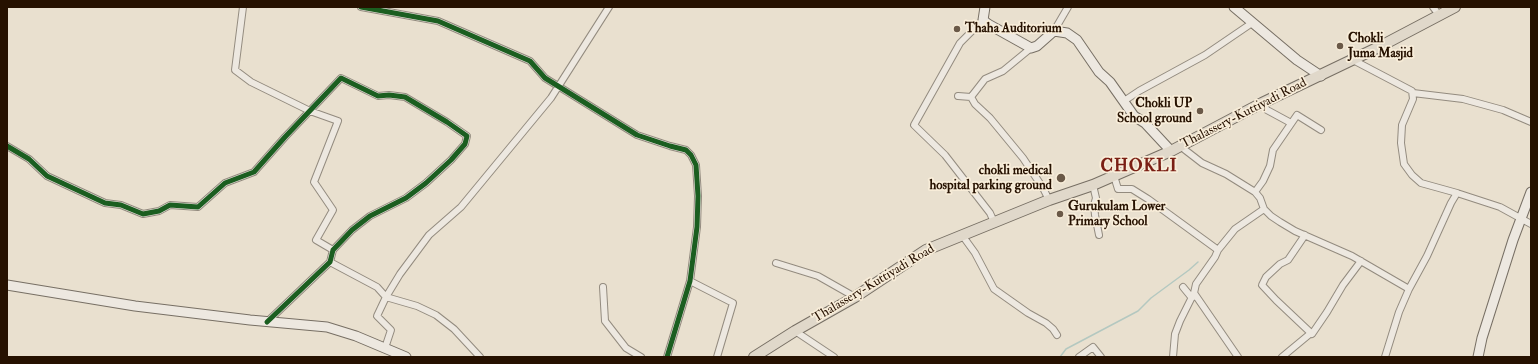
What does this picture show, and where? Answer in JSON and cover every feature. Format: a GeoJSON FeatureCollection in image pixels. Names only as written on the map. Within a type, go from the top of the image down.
{"type":"FeatureCollection","features":[{"type":"Feature","properties":{"kind":"main road"},"geometry":{"type":"LineString","coordinates":[[985,7],[983,20],[1030,48],[1037,46],[1054,30],[1067,33],[1077,40],[1134,116],[1145,123],[1171,151]]}},
{"type":"Feature","properties":{"kind":"main road","name":"Thalassery-Kuttiyadi Road"},"geometry":{"type":"LineString","coordinates":[[754,357],[795,331],[855,297],[926,250],[1049,200],[1093,185],[1171,151],[1262,103],[1353,60],[1436,11],[1455,7]]}},
{"type":"Feature","properties":{"kind":"main road"},"geometry":{"type":"LineString","coordinates":[[1238,8],[1252,23],[1297,60],[1321,76]]}},
{"type":"Feature","properties":{"kind":"main road"},"geometry":{"type":"LineString","coordinates":[[1478,357],[1482,338],[1521,218],[1531,192]]}},
{"type":"Feature","properties":{"kind":"main road"},"geometry":{"type":"LineString","coordinates":[[7,285],[135,306],[267,322],[327,327],[356,336],[406,357]]}},
{"type":"Feature","properties":{"kind":"street"},"geometry":{"type":"LineString","coordinates":[[243,7],[235,70],[251,82],[310,111],[338,121],[314,182],[333,210],[316,240],[333,250]]}},
{"type":"Feature","properties":{"kind":"street"},"geometry":{"type":"LineString","coordinates":[[361,7],[438,21],[530,62],[545,78],[637,135],[686,150],[691,155],[696,165],[698,196],[697,227],[690,281],[667,357]]}},
{"type":"Feature","properties":{"kind":"street"},"geometry":{"type":"LineString","coordinates":[[385,348],[391,330],[377,316],[386,296],[400,274],[429,235],[461,207],[551,98],[609,7]]}},
{"type":"Feature","properties":{"kind":"street"},"geometry":{"type":"LineString","coordinates":[[1054,30],[1068,7]]}},
{"type":"Feature","properties":{"kind":"street"},"geometry":{"type":"LineString","coordinates":[[983,20],[960,43],[914,125],[945,155],[990,213],[994,222]]}},
{"type":"Feature","properties":{"kind":"street"},"geometry":{"type":"LineString","coordinates":[[1124,101],[1138,91],[1205,55],[1252,23]]}},
{"type":"Feature","properties":{"kind":"street"},"geometry":{"type":"LineString","coordinates":[[971,97],[985,79],[1003,71],[1030,48]]}},
{"type":"Feature","properties":{"kind":"street"},"geometry":{"type":"LineString","coordinates":[[1353,60],[1411,89],[1413,99],[1402,125],[1401,143],[1404,164],[1412,175],[1421,183],[1500,207],[1531,224]]}},
{"type":"Feature","properties":{"kind":"street"},"geometry":{"type":"LineString","coordinates":[[7,146],[29,159],[47,176],[105,203],[121,205],[143,214],[159,211],[170,205],[198,207],[225,183],[254,172],[341,78],[378,96],[389,94],[405,97],[447,122],[467,136],[465,144],[426,183],[406,198],[370,216],[352,230],[333,250],[330,262],[267,322]]}},
{"type":"Feature","properties":{"kind":"street"},"geometry":{"type":"LineString","coordinates":[[1413,93],[1464,99],[1502,110],[1531,122]]}},
{"type":"Feature","properties":{"kind":"street"},"geometry":{"type":"LineString","coordinates":[[958,96],[971,97]]}},
{"type":"Feature","properties":{"kind":"street"},"geometry":{"type":"LineString","coordinates":[[971,97],[974,104],[990,118],[1023,158],[1043,188],[1049,200]]}},
{"type":"Feature","properties":{"kind":"street"},"geometry":{"type":"LineString","coordinates":[[1262,103],[1267,110],[1291,123]]}},
{"type":"Feature","properties":{"kind":"street"},"geometry":{"type":"LineString","coordinates":[[1255,192],[1263,181],[1270,166],[1273,150],[1297,115],[1321,130]]}},
{"type":"Feature","properties":{"kind":"street"},"geometry":{"type":"LineString","coordinates":[[1180,146],[1202,163],[1226,174],[1255,192],[1260,198],[1264,209],[1280,222],[1295,231],[1360,261],[1409,289]]}},
{"type":"Feature","properties":{"kind":"street"},"geometry":{"type":"LineString","coordinates":[[1114,176],[1118,189],[1132,189],[1218,250]]}},
{"type":"Feature","properties":{"kind":"street"},"geometry":{"type":"LineString","coordinates":[[1093,185],[1096,198],[1094,215],[1099,235]]}},
{"type":"Feature","properties":{"kind":"street"},"geometry":{"type":"LineString","coordinates":[[1385,357],[1399,312],[1409,289],[1424,262],[1457,193]]}},
{"type":"Feature","properties":{"kind":"street"},"geometry":{"type":"LineString","coordinates":[[1173,357],[1175,334],[1193,296],[1196,284],[1215,257],[1218,250],[1235,229],[1264,209]]}},
{"type":"Feature","properties":{"kind":"street"},"geometry":{"type":"LineString","coordinates":[[962,235],[975,253],[994,290],[1028,313],[1046,323],[1057,335]]}},
{"type":"Feature","properties":{"kind":"street"},"geometry":{"type":"LineString","coordinates":[[1305,235],[1288,260],[1280,264],[1266,277],[1262,285],[1311,333]]}},
{"type":"Feature","properties":{"kind":"street"},"geometry":{"type":"LineString","coordinates":[[1282,357],[1311,333],[1327,312],[1343,285],[1360,261]]}},
{"type":"Feature","properties":{"kind":"street"},"geometry":{"type":"LineString","coordinates":[[330,262],[377,287],[386,296],[417,306],[436,315],[454,330],[480,357]]}},
{"type":"Feature","properties":{"kind":"street"},"geometry":{"type":"LineString","coordinates":[[776,263],[818,276],[855,297]]}},
{"type":"Feature","properties":{"kind":"street"},"geometry":{"type":"LineString","coordinates":[[690,281],[733,303],[717,357]]}},
{"type":"Feature","properties":{"kind":"street"},"geometry":{"type":"LineString","coordinates":[[603,287],[605,321],[626,348],[641,357]]}},
{"type":"Feature","properties":{"kind":"street"},"geometry":{"type":"LineString","coordinates":[[1183,287],[1193,296],[1238,357]]}},
{"type":"Feature","properties":{"kind":"street"},"geometry":{"type":"LineString","coordinates":[[795,331],[834,357]]}},
{"type":"Feature","properties":{"kind":"street"},"geometry":{"type":"LineString","coordinates":[[1079,357],[1093,347],[1101,357]]}},
{"type":"Feature","properties":{"kind":"waterway"},"geometry":{"type":"LineString","coordinates":[[1060,357],[1066,349],[1138,311],[1151,298],[1198,262]]}},
{"type":"Feature","properties":{"kind":"cycle path"},"geometry":{"type":"LineString","coordinates":[[361,7],[438,21],[530,61],[545,78],[637,135],[686,150],[691,155],[696,165],[698,196],[697,227],[690,281],[667,357]]}},
{"type":"Feature","properties":{"kind":"cycle path"},"geometry":{"type":"LineString","coordinates":[[7,146],[29,159],[47,176],[105,203],[121,205],[143,214],[159,211],[170,205],[198,207],[225,183],[254,172],[341,78],[378,96],[389,95],[405,97],[447,122],[467,136],[465,144],[451,160],[426,183],[406,198],[370,216],[352,230],[333,250],[330,262],[267,322]]}},
{"type":"Feature","properties":{"kind":"place","name":"Thaha Auditorium"},"geometry":{"type":"Point","coordinates":[957,29]}},
{"type":"Feature","properties":{"kind":"place","name":"Chokli Juma Masjid"},"geometry":{"type":"Point","coordinates":[1340,46]}},
{"type":"Feature","properties":{"kind":"place","name":"Chokli UP School ground"},"geometry":{"type":"Point","coordinates":[1200,111]}},
{"type":"Feature","properties":{"kind":"place","name":"chokli medical hospital parking ground"},"geometry":{"type":"Point","coordinates":[1061,178]}},
{"type":"Feature","properties":{"kind":"place","name":"Gurukulam Lower Primary School"},"geometry":{"type":"Point","coordinates":[1060,214]}},
{"type":"Feature","properties":{"kind":"district","name":"CHOKLI"},"geometry":{"type":"Point","coordinates":[1139,167]}}]}
